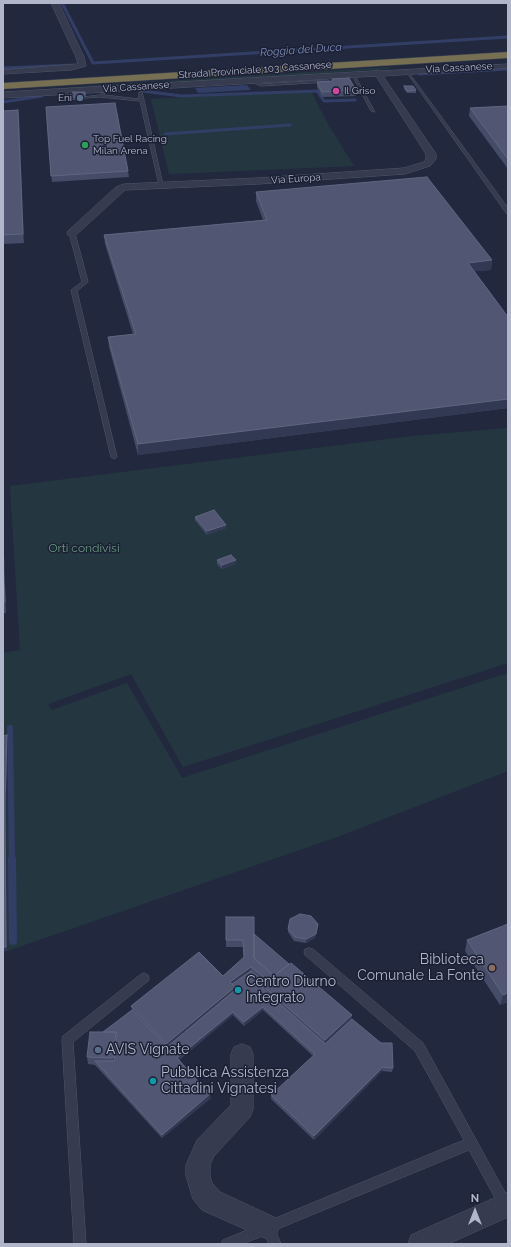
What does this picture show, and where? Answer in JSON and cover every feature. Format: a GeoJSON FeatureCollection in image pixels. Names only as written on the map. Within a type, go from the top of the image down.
{"type":"FeatureCollection","features":[{"type":"Feature","properties":{"kind":"highway"},"geometry":{"type":"LineString","coordinates":[[106,73],[194,65],[508,45]]}},
{"type":"Feature","properties":{"kind":"highway","name":"Strada Provinciale 103 Cassanese"},"geometry":{"type":"LineString","coordinates":[[3,79],[508,50]]}},
{"type":"Feature","properties":{"kind":"highway","name":"Strada Provinciale 103 Cassanese"},"geometry":{"type":"LineString","coordinates":[[3,86],[508,55]]}},
{"type":"Feature","properties":{"kind":"highway"},"geometry":{"type":"LineString","coordinates":[[212,73],[508,60]]}},
{"type":"Feature","properties":{"kind":"street"},"geometry":{"type":"LineString","coordinates":[[3,72],[82,66],[80,57],[55,3]]}},
{"type":"Feature","properties":{"kind":"street","name":"Via Cassanese"},"geometry":{"type":"LineString","coordinates":[[3,95],[249,80],[310,79],[377,72],[508,66]]}},
{"type":"Feature","properties":{"kind":"street","name":"Via Europa"},"geometry":{"type":"LineString","coordinates":[[72,233],[121,188],[298,179],[405,171],[422,167],[430,162],[431,154],[377,72]]}},
{"type":"Feature","properties":{"kind":"street"},"geometry":{"type":"LineString","coordinates":[[242,1054],[242,1109],[205,1148],[198,1165],[198,1176],[204,1193],[214,1204],[271,1236]]}},
{"type":"Feature","properties":{"kind":"street"},"geometry":{"type":"LineString","coordinates":[[420,1244],[507,1205]]}},
{"type":"Feature","properties":{"kind":"lane"},"geometry":{"type":"LineString","coordinates":[[406,71],[508,212]]}},
{"type":"Feature","properties":{"kind":"lane"},"geometry":{"type":"LineString","coordinates":[[349,74],[373,111]]}},
{"type":"Feature","properties":{"kind":"lane"},"geometry":{"type":"LineString","coordinates":[[100,96],[110,89]]}},
{"type":"Feature","properties":{"kind":"lane"},"geometry":{"type":"LineString","coordinates":[[57,92],[64,98],[73,98]]}},
{"type":"Feature","properties":{"kind":"lane"},"geometry":{"type":"LineString","coordinates":[[140,92],[161,185]]}},
{"type":"Feature","properties":{"kind":"lane"},"geometry":{"type":"LineString","coordinates":[[85,97],[100,96],[142,100]]}},
{"type":"Feature","properties":{"kind":"lane"},"geometry":{"type":"LineString","coordinates":[[72,233],[85,282],[74,290],[114,457]]}},
{"type":"Feature","properties":{"kind":"lane"},"geometry":{"type":"LineString","coordinates":[[309,952],[419,1047],[507,1205]]}},
{"type":"Feature","properties":{"kind":"lane"},"geometry":{"type":"LineString","coordinates":[[80,1244],[67,1040],[144,978]]}},
{"type":"Feature","properties":{"kind":"lane"},"geometry":{"type":"LineString","coordinates":[[227,1244],[271,1236],[472,1143]]}},
{"type":"Feature","properties":{"kind":"green space"},"geometry":{"type":"Polygon","coordinates":[[[389,67],[390,69],[3,94],[3,92],[115,84],[389,67]]]}},
{"type":"Feature","properties":{"kind":"green space"},"geometry":{"type":"Polygon","coordinates":[[[311,91],[329,126],[354,166],[169,174],[151,99],[311,91]]]}},
{"type":"Feature","properties":{"kind":"green space","name":"Orti condivisi"},"geometry":{"type":"Polygon","coordinates":[[[508,428],[508,663],[183,767],[131,674],[48,704],[52,710],[127,683],[182,778],[508,673],[508,771],[337,837],[7,951],[6,807],[8,739],[3,741],[3,653],[20,650],[10,486],[413,436],[508,428]]]}},
{"type":"Feature","properties":{"kind":"water"},"geometry":{"type":"Polygon","coordinates":[[[247,85],[251,90],[198,93],[195,88],[247,85]]]}},
{"type":"Feature","properties":{"kind":"building"},"geometry":{"type":"Polygon","coordinates":[[[349,78],[356,90],[322,92],[317,82],[333,81],[332,79],[349,78]]]}},
{"type":"Feature","properties":{"kind":"building"},"geometry":{"type":"Polygon","coordinates":[[[404,86],[413,86],[416,90],[407,91],[404,86]]]}},
{"type":"Feature","properties":{"kind":"building"},"geometry":{"type":"Polygon","coordinates":[[[72,92],[85,92],[85,97],[72,97],[72,92]]]}},
{"type":"Feature","properties":{"kind":"building","name":"Top Fuel Racing Milan Arena"},"geometry":{"type":"Polygon","coordinates":[[[115,103],[128,171],[51,176],[46,107],[115,103]]]}},
{"type":"Feature","properties":{"kind":"building"},"geometry":{"type":"Polygon","coordinates":[[[508,106],[508,159],[470,108],[508,106]]]}},
{"type":"Feature","properties":{"kind":"building"},"geometry":{"type":"Polygon","coordinates":[[[18,110],[23,234],[3,235],[3,111],[18,110]]]}},
{"type":"Feature","properties":{"kind":"building"},"geometry":{"type":"Polygon","coordinates":[[[427,177],[492,260],[468,263],[508,317],[508,399],[138,444],[108,337],[136,334],[104,235],[267,220],[256,192],[427,177]]]}},
{"type":"Feature","properties":{"kind":"building"},"geometry":{"type":"Polygon","coordinates":[[[214,510],[226,525],[207,531],[195,517],[214,510]]]}},
{"type":"Feature","properties":{"kind":"building"},"geometry":{"type":"Polygon","coordinates":[[[231,555],[236,560],[222,565],[217,560],[231,555]]]}},
{"type":"Feature","properties":{"kind":"building"},"geometry":{"type":"Polygon","coordinates":[[[3,562],[5,602],[3,602],[3,562]]]}},
{"type":"Feature","properties":{"kind":"building"},"geometry":{"type":"Polygon","coordinates":[[[7,735],[5,803],[6,947],[3,947],[3,736],[7,735]]]}},
{"type":"Feature","properties":{"kind":"building"},"geometry":{"type":"Polygon","coordinates":[[[300,914],[311,916],[318,924],[316,934],[306,939],[295,937],[288,929],[290,919],[300,914]]]}},
{"type":"Feature","properties":{"kind":"building"},"geometry":{"type":"Polygon","coordinates":[[[226,917],[254,917],[254,958],[274,976],[291,963],[352,1015],[325,1040],[263,986],[269,981],[251,967],[230,982],[235,987],[166,1044],[131,1006],[199,952],[223,976],[244,957],[243,940],[226,940],[226,917]]]}},
{"type":"Feature","properties":{"kind":"building","name":"Biblioteca Comunale La Fonte"},"geometry":{"type":"Polygon","coordinates":[[[508,924],[508,993],[503,995],[467,940],[508,924]]]}},
{"type":"Feature","properties":{"kind":"building"},"geometry":{"type":"Polygon","coordinates":[[[254,934],[289,964],[274,976],[254,958],[254,934]]]}},
{"type":"Feature","properties":{"kind":"building"},"geometry":{"type":"Polygon","coordinates":[[[251,971],[266,983],[263,986],[263,989],[325,1044],[352,1019],[381,1043],[392,1043],[393,1068],[383,1067],[314,1136],[271,1095],[315,1054],[263,1007],[244,1022],[233,1012],[177,1058],[210,1094],[162,1135],[95,1061],[114,1061],[117,1036],[116,1032],[103,1032],[132,1010],[167,1047],[235,990],[235,987],[232,984],[251,971]]]}},
{"type":"Feature","properties":{"kind":"building"},"geometry":{"type":"Polygon","coordinates":[[[90,1032],[116,1032],[113,1058],[87,1057],[90,1032]]]}},
{"type":"Feature","properties":{"kind":"waterway","name":"Roggia del Duca"},"geometry":{"type":"LineString","coordinates":[[62,3],[93,63],[508,37]]}},
{"type":"Feature","properties":{"kind":"waterway","name":"Roggia del Duca"},"geometry":{"type":"LineString","coordinates":[[3,68],[73,65]]}},
{"type":"Feature","properties":{"kind":"waterway"},"geometry":{"type":"LineString","coordinates":[[419,74],[508,69]]}},
{"type":"Feature","properties":{"kind":"waterway"},"geometry":{"type":"LineString","coordinates":[[143,91],[181,96],[317,91],[324,101],[355,100]]}},
{"type":"Feature","properties":{"kind":"waterway"},"geometry":{"type":"LineString","coordinates":[[3,102],[42,96]]}},
{"type":"Feature","properties":{"kind":"waterway"},"geometry":{"type":"LineString","coordinates":[[165,134],[290,125]]}},
{"type":"Feature","properties":{"kind":"waterway"},"geometry":{"type":"LineString","coordinates":[[10,728],[12,860]]}},
{"type":"Feature","properties":{"kind":"waterway"},"geometry":{"type":"LineString","coordinates":[[12,859],[13,941]]}},
{"type":"Feature","properties":{"kind":"place","name":"Il Griso"},"geometry":{"type":"Point","coordinates":[336,91]}},
{"type":"Feature","properties":{"kind":"place","name":"Eni"},"geometry":{"type":"Point","coordinates":[80,98]}},
{"type":"Feature","properties":{"kind":"place","name":"Top Fuel Racing Milan Arena"},"geometry":{"type":"Point","coordinates":[85,145]}},
{"type":"Feature","properties":{"kind":"place","name":"Biblioteca Comunale La Fonte"},"geometry":{"type":"Point","coordinates":[492,968]}},
{"type":"Feature","properties":{"kind":"place","name":"Centro Diurno Integrato"},"geometry":{"type":"Point","coordinates":[238,990]}},
{"type":"Feature","properties":{"kind":"place","name":"AVIS Vignate"},"geometry":{"type":"Point","coordinates":[98,1050]}},
{"type":"Feature","properties":{"kind":"place","name":"Pubblica Assistenza Cittadini Vignatesi"},"geometry":{"type":"Point","coordinates":[153,1081]}}]}
